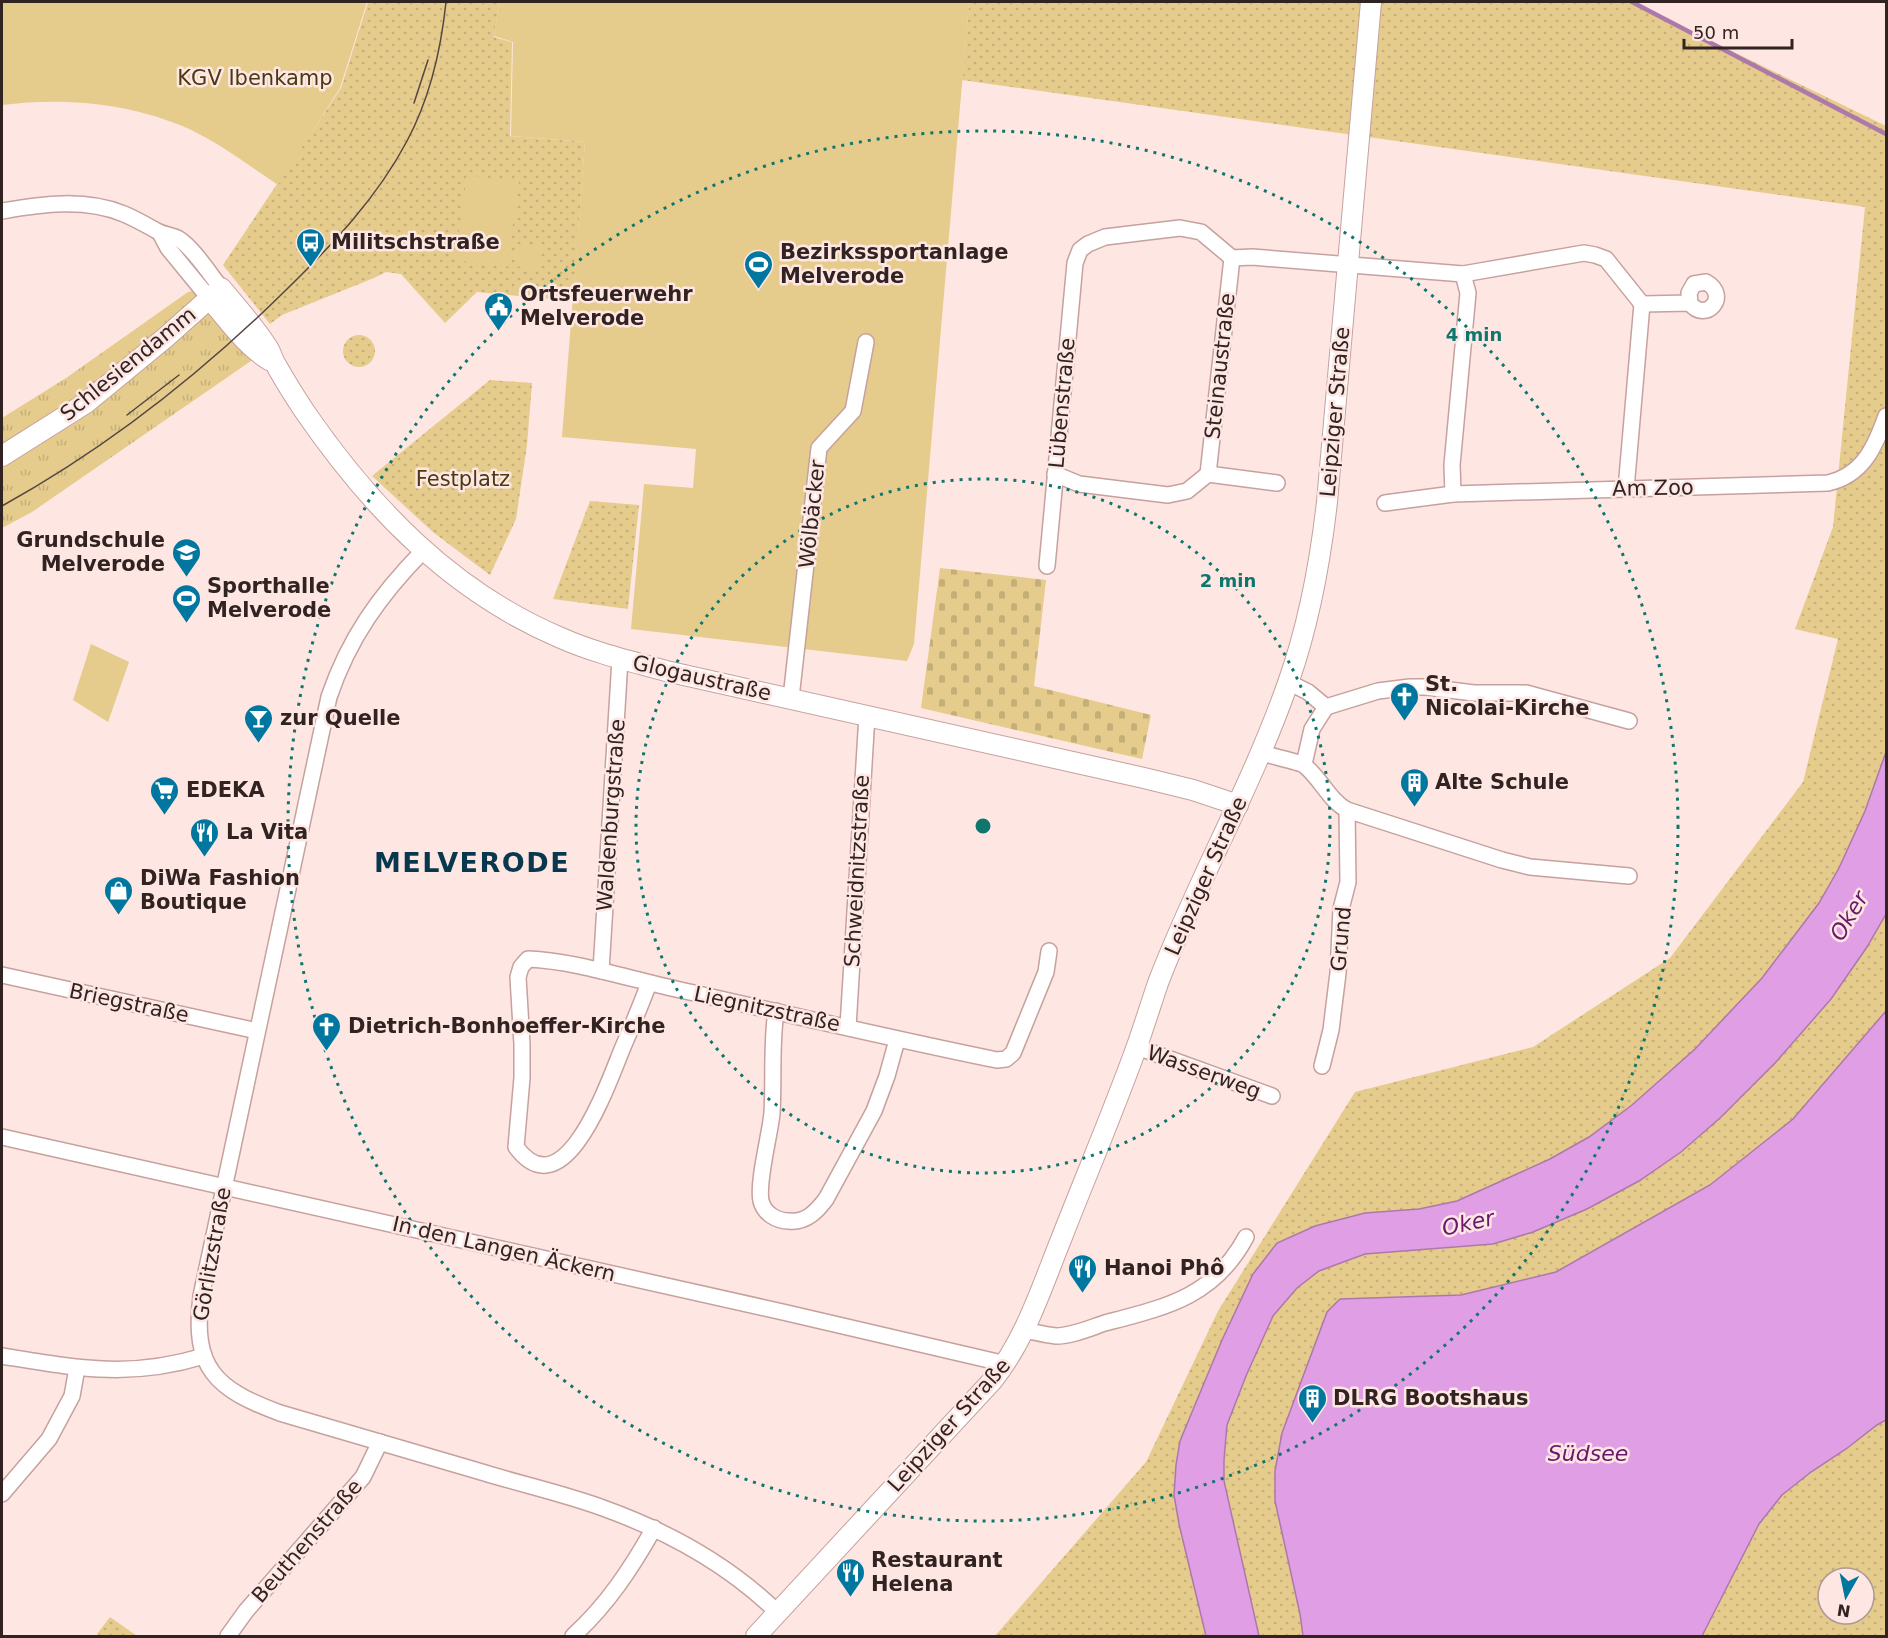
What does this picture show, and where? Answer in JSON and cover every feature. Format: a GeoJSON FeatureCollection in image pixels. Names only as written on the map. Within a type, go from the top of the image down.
{"type":"FeatureCollection","features":[{"type":"Feature","properties":{"kind":"street","name":"Leipziger Straße"},"geometry":{"type":"LineString","coordinates":[[756,1636],[1006,1364],[1024,1330],[1137,1047],[1158,983],[1196,892],[1238,805],[1288,682],[1306,625],[1316,584],[1322,544],[1371,2]]}},
{"type":"Feature","properties":{"kind":"street"},"geometry":{"type":"LineString","coordinates":[[2,211],[62,204],[89,204],[126,214],[160,233],[168,248],[215,293]]}},
{"type":"Feature","properties":{"kind":"street","name":"Lübenstraße"},"geometry":{"type":"LineString","coordinates":[[1047,566],[1075,263],[1080,250],[1105,237],[1180,228],[1201,232],[1232,258]]}},
{"type":"Feature","properties":{"kind":"street"},"geometry":{"type":"LineString","coordinates":[[1232,258],[1252,257],[1463,274],[1584,253],[1606,259],[1642,304],[1626,489]]}},
{"type":"Feature","properties":{"kind":"street","name":"Steinaustraße"},"geometry":{"type":"LineString","coordinates":[[1208,474],[1232,258]]}},
{"type":"Feature","properties":{"kind":"street"},"geometry":{"type":"LineString","coordinates":[[1453,494],[1452,465],[1468,293],[1463,274]]}},
{"type":"Feature","properties":{"kind":"street","name":"Glogaustraße"},"geometry":{"type":"LineString","coordinates":[[215,293],[239,334],[259,354],[274,363],[304,411],[387,516],[423,551],[467,586],[505,610],[561,639],[620,659],[666,671],[1144,778],[1193,790],[1238,805]]}},
{"type":"Feature","properties":{"kind":"street","name":"Schlesiendamm"},"geometry":{"type":"LineString","coordinates":[[2,456],[86,403],[215,293]]}},
{"type":"Feature","properties":{"kind":"street"},"geometry":{"type":"LineString","coordinates":[[1642,304],[1690,303]]}},
{"type":"Feature","properties":{"kind":"street","name":"Wölbäcker"},"geometry":{"type":"LineString","coordinates":[[791,699],[819,448],[853,411],[866,342]]}},
{"type":"Feature","properties":{"kind":"street","name":"Am Zoo"},"geometry":{"type":"LineString","coordinates":[[1385,503],[1453,494],[1828,483],[1842,480],[1865,461],[1887,416]]}},
{"type":"Feature","properties":{"kind":"street"},"geometry":{"type":"LineString","coordinates":[[1055,474],[1079,484],[1168,495],[1187,491],[1208,474],[1276,483]]}},
{"type":"Feature","properties":{"kind":"street","name":"Görlitzstraße"},"geometry":{"type":"LineString","coordinates":[[423,551],[394,581],[350,646],[334,682],[324,717],[201,1296],[198,1318],[199,1338],[204,1356],[210,1370],[224,1384],[244,1398],[280,1413],[601,1507],[654,1528],[725,1570],[778,1613]]}},
{"type":"Feature","properties":{"kind":"street","name":"Waldenburgstraße"},"geometry":{"type":"LineString","coordinates":[[601,971],[620,659]]}},
{"type":"Feature","properties":{"kind":"street"},"geometry":{"type":"LineString","coordinates":[[1288,682],[1308,692],[1326,707]]}},
{"type":"Feature","properties":{"kind":"street"},"geometry":{"type":"LineString","coordinates":[[1304,764],[1312,729],[1326,707],[1378,691],[1425,687],[1474,693],[1526,693],[1629,721]]}},
{"type":"Feature","properties":{"kind":"street","name":"Schweidnitzstraße"},"geometry":{"type":"LineString","coordinates":[[848,1027],[867,715]]}},
{"type":"Feature","properties":{"kind":"street"},"geometry":{"type":"LineString","coordinates":[[1260,752],[1304,764],[1337,805],[1347,810],[1530,867],[1629,876]]}},
{"type":"Feature","properties":{"kind":"street","name":"Grund"},"geometry":{"type":"LineString","coordinates":[[1322,1066],[1331,1030],[1338,973],[1341,909],[1348,882],[1347,810]]}},
{"type":"Feature","properties":{"kind":"street","name":"Liegnitzstraße"},"geometry":{"type":"LineString","coordinates":[[649,983],[614,1074],[583,1136],[568,1152],[550,1164],[537,1166],[525,1159],[516,1147],[522,1078],[518,977],[521,967],[528,959],[601,971],[897,1040],[997,1060],[1006,1059],[1012,1053],[1046,972],[1049,951]]}},
{"type":"Feature","properties":{"kind":"street","name":"Briegstraße"},"geometry":{"type":"LineString","coordinates":[[2,975],[257,1031]]}},
{"type":"Feature","properties":{"kind":"street"},"geometry":{"type":"LineString","coordinates":[[776,1011],[772,1036],[772,1114],[760,1198],[764,1208],[773,1217],[782,1221],[796,1222],[809,1217],[826,1198],[874,1111],[897,1040]]}},
{"type":"Feature","properties":{"kind":"street","name":"Wasserweg"},"geometry":{"type":"LineString","coordinates":[[1137,1047],[1272,1096]]}},
{"type":"Feature","properties":{"kind":"street","name":"In den Langen Äckern"},"geometry":{"type":"LineString","coordinates":[[2,1137],[1006,1364]]}},
{"type":"Feature","properties":{"kind":"street"},"geometry":{"type":"LineString","coordinates":[[1024,1330],[1057,1336],[1176,1302],[1213,1280],[1246,1237]]}},
{"type":"Feature","properties":{"kind":"street"},"geometry":{"type":"LineString","coordinates":[[2,1356],[78,1368],[131,1370],[162,1367],[204,1356]]}},
{"type":"Feature","properties":{"kind":"street"},"geometry":{"type":"LineString","coordinates":[[2,1494],[49,1439],[72,1396],[78,1368]]}},
{"type":"Feature","properties":{"kind":"street","name":"Beuthenstraße"},"geometry":{"type":"LineString","coordinates":[[228,1636],[246,1611],[363,1477],[380,1442]]}},
{"type":"Feature","properties":{"kind":"street"},"geometry":{"type":"LineString","coordinates":[[573,1636],[589,1622],[619,1586],[654,1528]]}},
{"type":"Feature","properties":{"kind":"green space","name":"KGV Ibenkamp"},"geometry":{"type":"Polygon","coordinates":[[[2,2],[367,2],[340,88],[278,185],[211,140],[187,128],[143,113],[72,102],[2,105],[2,2]]]}},
{"type":"Feature","properties":{"kind":"green space"},"geometry":{"type":"Polygon","coordinates":[[[368,2],[499,2],[494,37],[512,42],[510,136],[585,142],[573,301],[477,292],[445,323],[401,274],[386,272],[282,315],[270,324],[223,265],[341,88],[368,2]]]}},
{"type":"Feature","properties":{"kind":"green space","name":"Bezirkssportanlage Melverode"},"geometry":{"type":"Polygon","coordinates":[[[499,2],[969,2],[914,644],[907,661],[631,629],[644,484],[693,488],[696,449],[562,437],[585,142],[511,136],[513,42],[494,36],[499,2]]]}},
{"type":"Feature","properties":{"kind":"green space"},"geometry":{"type":"Polygon","coordinates":[[[969,2],[1631,2],[1886,126],[1886,1011],[1793,1119],[1710,1185],[1556,1272],[1461,1295],[1340,1299],[1327,1312],[1282,1433],[1275,1501],[1303,1636],[995,1636],[1146,1462],[1218,1311],[1355,1092],[1533,1047],[1670,958],[1803,782],[1838,639],[1795,629],[1833,527],[1865,207],[962,80],[969,2]]]}},
{"type":"Feature","properties":{"kind":"green space"},"geometry":{"type":"Polygon","coordinates":[[[467,175],[519,182],[507,267],[455,260],[467,175]]]}},
{"type":"Feature","properties":{"kind":"green space"},"geometry":{"type":"Polygon","coordinates":[[[518,244],[540,247],[538,269],[515,266],[518,244]]]}},
{"type":"Feature","properties":{"kind":"green space"},"geometry":{"type":"Polygon","coordinates":[[[200,289],[258,356],[32,512],[2,528],[2,418],[66,378],[188,292],[200,289]]]}},
{"type":"Feature","properties":{"kind":"green space"},"geometry":{"type":"Polygon","coordinates":[[[359,335],[370,340],[375,351],[370,362],[359,367],[348,362],[343,351],[348,340],[359,335]]]}},
{"type":"Feature","properties":{"kind":"green space","name":"Festplatz"},"geometry":{"type":"Polygon","coordinates":[[[490,380],[532,383],[527,445],[516,519],[490,575],[434,533],[372,476],[490,380]]]}},
{"type":"Feature","properties":{"kind":"green space"},"geometry":{"type":"Polygon","coordinates":[[[590,501],[639,505],[628,609],[553,599],[590,501]]]}},
{"type":"Feature","properties":{"kind":"green space"},"geometry":{"type":"Polygon","coordinates":[[[940,568],[1046,580],[1034,686],[1151,715],[1142,759],[921,708],[940,568]]]}},
{"type":"Feature","properties":{"kind":"green space"},"geometry":{"type":"Polygon","coordinates":[[[91,644],[129,662],[108,722],[73,700],[91,644]]]}},
{"type":"Feature","properties":{"kind":"green space"},"geometry":{"type":"Polygon","coordinates":[[[1886,1420],[1886,1636],[1702,1636],[1759,1524],[1782,1495],[1886,1420]]]}},
{"type":"Feature","properties":{"kind":"green space"},"geometry":{"type":"Polygon","coordinates":[[[110,1617],[137,1636],[100,1636],[97,1634],[110,1617]]]}},
{"type":"Feature","properties":{"kind":"water","name":"Oker"},"geometry":{"type":"Polygon","coordinates":[[[1886,752],[1886,914],[1867,947],[1831,999],[1776,1062],[1720,1118],[1681,1152],[1639,1181],[1587,1209],[1533,1232],[1493,1244],[1365,1254],[1319,1271],[1297,1288],[1273,1316],[1227,1425],[1224,1460],[1224,1481],[1259,1636],[1206,1636],[1179,1524],[1174,1495],[1176,1465],[1180,1441],[1222,1340],[1253,1274],[1277,1243],[1315,1226],[1365,1213],[1419,1209],[1457,1201],[1550,1159],[1589,1137],[1632,1105],[1695,1049],[1762,978],[1819,903],[1839,868],[1865,811],[1886,752]]]}},
{"type":"Feature","properties":{"kind":"water","name":"Südsee"},"geometry":{"type":"Polygon","coordinates":[[[1886,1011],[1886,1420],[1782,1495],[1759,1524],[1702,1636],[1303,1636],[1275,1501],[1275,1471],[1282,1433],[1327,1312],[1340,1299],[1461,1295],[1556,1272],[1710,1185],[1793,1119],[1886,1011]]]}},
{"type":"Feature","properties":{"kind":"waterway"},"geometry":{"type":"LineString","coordinates":[[1632,2],[1886,134]]}},
{"type":"Feature","properties":{"kind":"tram line"},"geometry":{"type":"LineString","coordinates":[[2,506],[116,434],[187,379],[255,320],[353,219],[382,182],[415,125],[433,73],[446,2]]}},
{"type":"Feature","properties":{"kind":"tram line"},"geometry":{"type":"LineString","coordinates":[[414,103],[428,60]]}},
{"type":"Feature","properties":{"kind":"tram line"},"geometry":{"type":"LineString","coordinates":[[127,415],[179,375]]}},
{"type":"Feature","properties":{"kind":"place","name":"Militschstraße"},"geometry":{"type":"Point","coordinates":[310,268]}},
{"type":"Feature","properties":{"kind":"place","name":"Bezirkssportanlage Melverode"},"geometry":{"type":"Point","coordinates":[759,290]}},
{"type":"Feature","properties":{"kind":"place","name":"Ortsfeuerwehr Melverode"},"geometry":{"type":"Point","coordinates":[499,332]}},
{"type":"Feature","properties":{"kind":"place","name":"Grundschule Melverode"},"geometry":{"type":"Point","coordinates":[186,578]}},
{"type":"Feature","properties":{"kind":"place","name":"Sporthalle Melverode"},"geometry":{"type":"Point","coordinates":[186,624]}},
{"type":"Feature","properties":{"kind":"place","name":"St. Nicolai-Kirche"},"geometry":{"type":"Point","coordinates":[1404,722]}},
{"type":"Feature","properties":{"kind":"place","name":"zur Quelle"},"geometry":{"type":"Point","coordinates":[259,744]}},
{"type":"Feature","properties":{"kind":"place","name":"Alte Schule"},"geometry":{"type":"Point","coordinates":[1414,808]}},
{"type":"Feature","properties":{"kind":"place","name":"EDEKA"},"geometry":{"type":"Point","coordinates":[165,816]}},
{"type":"Feature","properties":{"kind":"place","name":"La Vita"},"geometry":{"type":"Point","coordinates":[205,858]}},
{"type":"Feature","properties":{"kind":"place","name":"DiWa Fashion Boutique"},"geometry":{"type":"Point","coordinates":[119,916]}},
{"type":"Feature","properties":{"kind":"place","name":"Dietrich-Bonhoeffer-Kirche"},"geometry":{"type":"Point","coordinates":[327,1052]}},
{"type":"Feature","properties":{"kind":"place","name":"Hanoi Phô"},"geometry":{"type":"Point","coordinates":[1083,1294]}},
{"type":"Feature","properties":{"kind":"place","name":"DLRG Bootshaus"},"geometry":{"type":"Point","coordinates":[1312,1424]}},
{"type":"Feature","properties":{"kind":"place","name":"Restaurant Helena"},"geometry":{"type":"Point","coordinates":[850,1598]}},
{"type":"Feature","properties":{"kind":"district","name":"MELVERODE"},"geometry":{"type":"Point","coordinates":[472,862]}}]}
